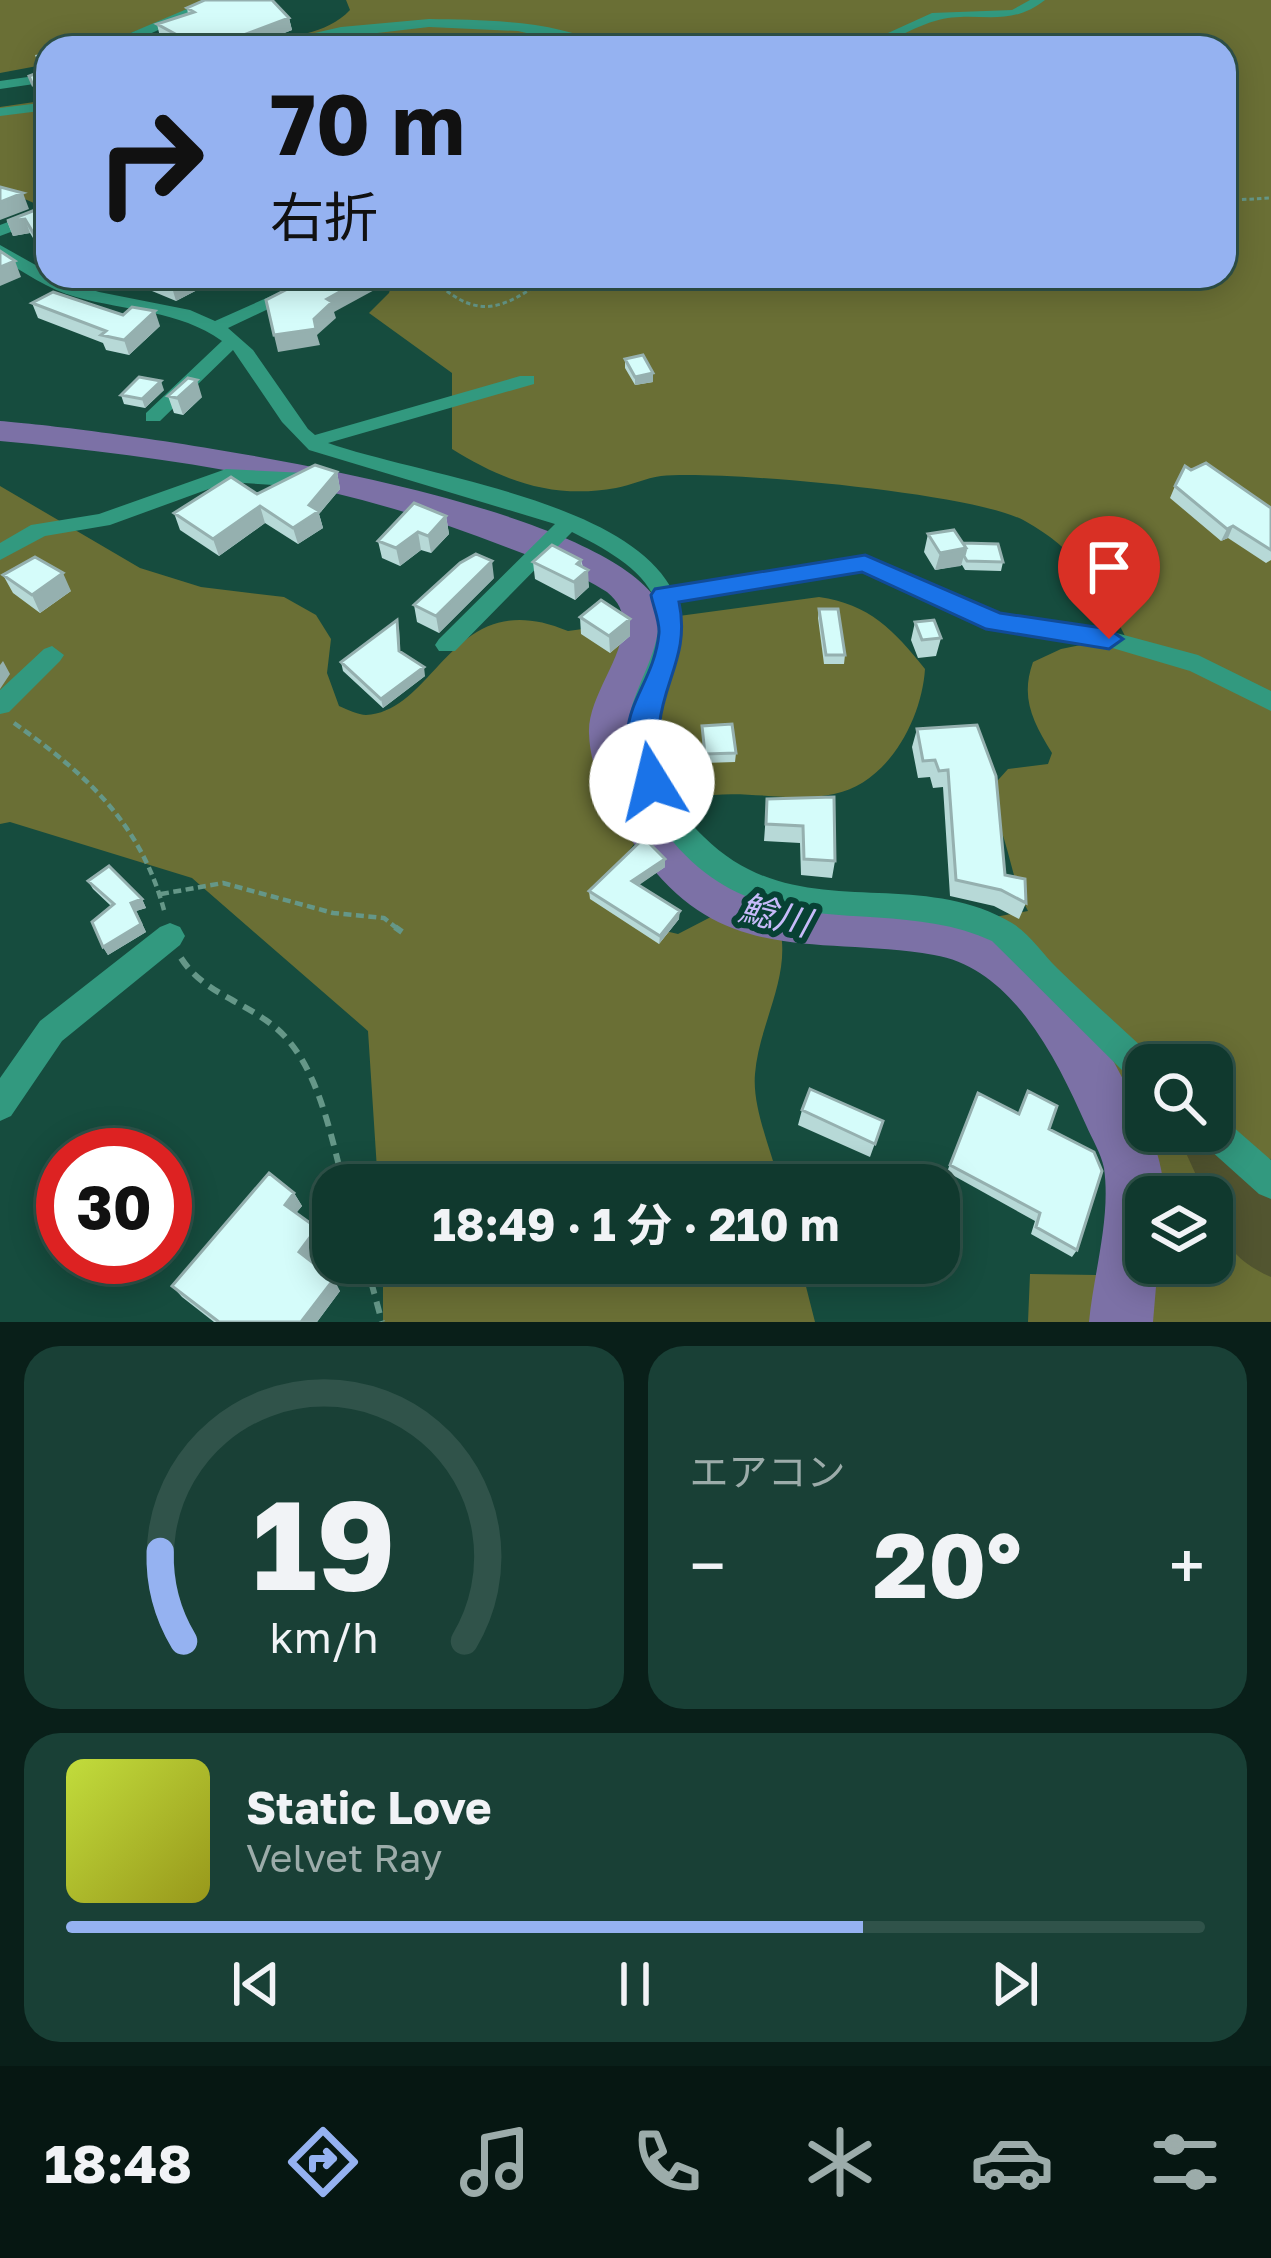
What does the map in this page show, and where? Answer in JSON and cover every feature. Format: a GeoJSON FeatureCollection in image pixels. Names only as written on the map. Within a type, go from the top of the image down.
{"type":"FeatureCollection","features":[{"type":"Feature","properties":{"kind":"street"},"geometry":{"type":"LineString","coordinates":[[134,36],[218,0]]}},
{"type":"Feature","properties":{"kind":"street"},"geometry":{"type":"LineString","coordinates":[[889,36],[936,16],[1015,14],[1039,0]]}},
{"type":"Feature","properties":{"kind":"street"},"geometry":{"type":"LineString","coordinates":[[311,36],[364,25],[432,22],[553,36]]}},
{"type":"Feature","properties":{"kind":"street"},"geometry":{"type":"LineString","coordinates":[[0,85],[36,80]]}},
{"type":"Feature","properties":{"kind":"street"},"geometry":{"type":"LineString","coordinates":[[0,112],[36,108]]}},
{"type":"Feature","properties":{"kind":"street"},"geometry":{"type":"LineString","coordinates":[[0,231],[36,217]]}},
{"type":"Feature","properties":{"kind":"street"},"geometry":{"type":"LineString","coordinates":[[0,250],[36,271]]}},
{"type":"Feature","properties":{"kind":"street"},"geometry":{"type":"LineString","coordinates":[[68,288],[158,308],[215,327],[271,383],[295,430],[311,442],[342,457],[569,522],[643,567],[664,595],[672,633],[643,713],[642,750],[668,815],[693,847],[758,891],[801,902],[951,916],[1001,932],[1125,1052]]}},
{"type":"Feature","properties":{"kind":"street"},"geometry":{"type":"LineString","coordinates":[[215,327],[303,288]]}},
{"type":"Feature","properties":{"kind":"street"},"geometry":{"type":"LineString","coordinates":[[153,417],[233,340]]}},
{"type":"Feature","properties":{"kind":"street"},"geometry":{"type":"LineString","coordinates":[[311,442],[527,380]]}},
{"type":"Feature","properties":{"kind":"street"},"geometry":{"type":"LineString","coordinates":[[0,553],[39,530],[102,520],[226,475],[304,479]]}},
{"type":"Feature","properties":{"kind":"street"},"geometry":{"type":"LineString","coordinates":[[447,645],[569,522]]}},
{"type":"Feature","properties":{"kind":"street"},"geometry":{"type":"LineString","coordinates":[[664,595],[865,563],[995,622],[1109,639],[1198,664],[1271,702]]}},
{"type":"Feature","properties":{"kind":"street"},"geometry":{"type":"LineString","coordinates":[[0,708],[52,655]]}},
{"type":"Feature","properties":{"kind":"street"},"geometry":{"type":"LineString","coordinates":[[0,1106],[51,1031],[170,936]]}},
{"type":"Feature","properties":{"kind":"street"},"geometry":{"type":"LineString","coordinates":[[1233,1149],[1271,1182]]}},
{"type":"Feature","properties":{"kind":"path"},"geometry":{"type":"LineString","coordinates":[[1236,200],[1271,199]]}},
{"type":"Feature","properties":{"kind":"path"},"geometry":{"type":"LineString","coordinates":[[440,288],[452,302],[486,310],[531,288]]}},
{"type":"Feature","properties":{"kind":"path"},"geometry":{"type":"LineString","coordinates":[[0,708],[116,804],[144,842],[170,936],[190,975],[280,1030],[321,1105],[338,1164]]}},
{"type":"Feature","properties":{"kind":"path"},"geometry":{"type":"LineString","coordinates":[[161,894],[223,883],[332,913],[384,918],[402,932]]}},
{"type":"Feature","properties":{"kind":"path"},"geometry":{"type":"LineString","coordinates":[[372,1284],[382,1322]]}},
{"type":"Feature","properties":{"kind":"green space"},"geometry":{"type":"Polygon","coordinates":[[[0,0],[218,0],[123,36],[36,36],[36,66],[0,73],[0,0]]]}},
{"type":"Feature","properties":{"kind":"green space"},"geometry":{"type":"Polygon","coordinates":[[[346,0],[1271,0],[1271,1159],[1246,1155],[1233,1145],[1233,1044],[1126,1044],[984,919],[1028,911],[988,804],[990,789],[1008,769],[1048,764],[1052,753],[1031,709],[1028,687],[1033,662],[1061,649],[1125,636],[1096,585],[1072,556],[1025,521],[956,501],[904,493],[692,475],[661,476],[593,491],[551,489],[511,479],[452,449],[452,373],[369,313],[390,288],[1236,288],[1236,36],[293,36],[337,21],[350,10],[346,0]]]}},
{"type":"Feature","properties":{"kind":"green space"},"geometry":{"type":"Polygon","coordinates":[[[36,102],[36,204],[0,188],[0,107],[36,102]]]}},
{"type":"Feature","properties":{"kind":"green space"},"geometry":{"type":"Polygon","coordinates":[[[0,486],[140,568],[201,587],[284,597],[316,615],[331,639],[327,673],[339,706],[363,715],[391,708],[412,693],[472,635],[498,623],[529,620],[568,631],[819,597],[866,613],[891,631],[925,669],[909,727],[871,777],[817,797],[730,794],[683,802],[652,823],[621,862],[640,925],[678,934],[734,905],[780,928],[778,983],[755,1074],[759,1115],[774,1164],[377,1164],[368,1031],[192,878],[10,822],[0,824],[0,486]]]}},
{"type":"Feature","properties":{"kind":"green space"},"geometry":{"type":"Polygon","coordinates":[[[1019,933],[1126,1044],[1125,1152],[1233,1152],[1233,1116],[1271,1089],[1271,1322],[1167,1284],[1233,1284],[1233,1176],[1125,1176],[1125,1268],[1110,1263],[1116,1174],[1071,1057],[1036,1000],[1002,968],[1019,933]]]}},
{"type":"Feature","properties":{"kind":"green space"},"geometry":{"type":"Polygon","coordinates":[[[1028,970],[1125,1073],[1125,1152],[1186,1152],[1196,1176],[1125,1176],[1125,1284],[1233,1284],[1233,1251],[1271,1277],[1271,1322],[1028,1322],[1030,1274],[1096,1275],[1119,1219],[1122,1166],[1098,1104],[1047,1033],[1028,970]]]}},
{"type":"Feature","properties":{"kind":"green space"},"geometry":{"type":"Polygon","coordinates":[[[383,1284],[805,1284],[815,1322],[383,1322],[383,1284]]]}},
{"type":"Feature","properties":{"kind":"building"},"geometry":{"type":"Polygon","coordinates":[[[205,0],[272,0],[289,18],[241,36],[179,36],[157,24],[194,12],[187,8],[205,0]]]}},
{"type":"Feature","properties":{"kind":"building"},"geometry":{"type":"Polygon","coordinates":[[[0,187],[23,193],[0,202],[0,187]]]}},
{"type":"Feature","properties":{"kind":"building"},"geometry":{"type":"Polygon","coordinates":[[[36,210],[36,238],[25,219],[7,221],[36,210]]]}},
{"type":"Feature","properties":{"kind":"building"},"geometry":{"type":"Polygon","coordinates":[[[0,251],[15,261],[0,267],[0,251]]]}},
{"type":"Feature","properties":{"kind":"building"},"geometry":{"type":"Polygon","coordinates":[[[290,288],[347,288],[327,299],[332,302],[314,319],[316,329],[274,335],[266,300],[290,288]]]}},
{"type":"Feature","properties":{"kind":"building"},"geometry":{"type":"Polygon","coordinates":[[[53,292],[123,315],[132,307],[155,311],[124,340],[101,335],[106,331],[32,303],[53,292]]]}},
{"type":"Feature","properties":{"kind":"building"},"geometry":{"type":"Polygon","coordinates":[[[643,355],[653,373],[635,377],[625,359],[643,355]]]}},
{"type":"Feature","properties":{"kind":"building"},"geometry":{"type":"Polygon","coordinates":[[[139,377],[161,381],[142,399],[121,395],[139,377]]]}},
{"type":"Feature","properties":{"kind":"building"},"geometry":{"type":"Polygon","coordinates":[[[188,378],[197,380],[177,398],[168,396],[188,378]]]}},
{"type":"Feature","properties":{"kind":"building"},"geometry":{"type":"Polygon","coordinates":[[[1206,463],[1271,508],[1271,550],[1233,526],[1227,529],[1175,486],[1185,466],[1191,470],[1206,463]]]}},
{"type":"Feature","properties":{"kind":"building"},"geometry":{"type":"Polygon","coordinates":[[[315,465],[337,472],[309,505],[319,511],[293,528],[260,506],[213,539],[174,513],[231,477],[257,494],[315,465]]]}},
{"type":"Feature","properties":{"kind":"building"},"geometry":{"type":"Polygon","coordinates":[[[414,503],[446,516],[428,536],[418,532],[396,548],[378,541],[414,503]]]}},
{"type":"Feature","properties":{"kind":"building"},"geometry":{"type":"Polygon","coordinates":[[[954,530],[966,548],[940,553],[928,534],[954,530]]]}},
{"type":"Feature","properties":{"kind":"building"},"geometry":{"type":"Polygon","coordinates":[[[963,543],[998,544],[1003,562],[967,561],[963,543]]]}},
{"type":"Feature","properties":{"kind":"building"},"geometry":{"type":"Polygon","coordinates":[[[552,545],[581,560],[577,564],[588,570],[574,582],[533,562],[552,545]]]}},
{"type":"Feature","properties":{"kind":"building"},"geometry":{"type":"Polygon","coordinates":[[[476,554],[492,561],[436,616],[414,605],[460,563],[476,554]]]}},
{"type":"Feature","properties":{"kind":"building"},"geometry":{"type":"Polygon","coordinates":[[[35,557],[63,573],[32,595],[3,575],[35,557]]]}},
{"type":"Feature","properties":{"kind":"building"},"geometry":{"type":"Polygon","coordinates":[[[601,600],[630,619],[609,636],[580,617],[601,600]]]}},
{"type":"Feature","properties":{"kind":"building"},"geometry":{"type":"Polygon","coordinates":[[[819,609],[838,609],[845,655],[826,655],[819,609]]]}},
{"type":"Feature","properties":{"kind":"building"},"geometry":{"type":"Polygon","coordinates":[[[397,620],[399,651],[424,667],[381,699],[341,662],[397,620]]]}},
{"type":"Feature","properties":{"kind":"building"},"geometry":{"type":"Polygon","coordinates":[[[934,620],[941,638],[922,640],[915,622],[934,620]]]}},
{"type":"Feature","properties":{"kind":"building"},"geometry":{"type":"Polygon","coordinates":[[[732,724],[736,753],[705,754],[702,726],[732,724]]]}},
{"type":"Feature","properties":{"kind":"building"},"geometry":{"type":"Polygon","coordinates":[[[977,725],[996,776],[1005,875],[1025,879],[1026,903],[1001,890],[956,880],[948,770],[939,771],[935,760],[923,761],[917,729],[977,725]]]}},
{"type":"Feature","properties":{"kind":"building"},"geometry":{"type":"Polygon","coordinates":[[[834,797],[835,861],[804,859],[803,826],[766,824],[767,799],[834,797]]]}},
{"type":"Feature","properties":{"kind":"building"},"geometry":{"type":"Polygon","coordinates":[[[644,838],[665,859],[632,881],[680,911],[660,936],[589,891],[644,838]]]}},
{"type":"Feature","properties":{"kind":"building"},"geometry":{"type":"Polygon","coordinates":[[[109,866],[142,899],[131,903],[141,924],[103,947],[92,922],[114,904],[88,881],[109,866]]]}},
{"type":"Feature","properties":{"kind":"building"},"geometry":{"type":"Polygon","coordinates":[[[810,1089],[883,1121],[875,1144],[802,1110],[810,1089]]]}},
{"type":"Feature","properties":{"kind":"building"},"geometry":{"type":"Polygon","coordinates":[[[1028,1091],[1057,1106],[1049,1129],[1094,1152],[1102,1171],[1077,1250],[1036,1227],[1040,1213],[960,1170],[960,1164],[950,1164],[978,1093],[1019,1114],[1028,1091]]]}},
{"type":"Feature","properties":{"kind":"building"},"geometry":{"type":"Polygon","coordinates":[[[269,1173],[294,1193],[285,1205],[312,1224],[312,1235],[299,1252],[312,1262],[312,1284],[330,1284],[301,1322],[219,1322],[172,1286],[192,1284],[192,1263],[269,1173]]]}},
{"type":"Feature","properties":{"kind":"waterway","name":"鯰川"},"geometry":{"type":"LineString","coordinates":[[0,431],[216,457],[357,486],[495,529],[621,582],[639,599],[646,622],[612,710],[615,759],[637,809],[688,874],[730,905],[758,916],[815,926],[933,932],[966,940],[1022,976],[1065,1029],[1132,1163],[1134,1207],[1121,1322]]}},
{"type":"Feature","properties":{"kind":"route"},"geometry":{"type":"LineString","coordinates":[[652,782],[642,750],[643,713],[672,633],[664,595],[865,563],[995,622],[1109,639]]}}]}
